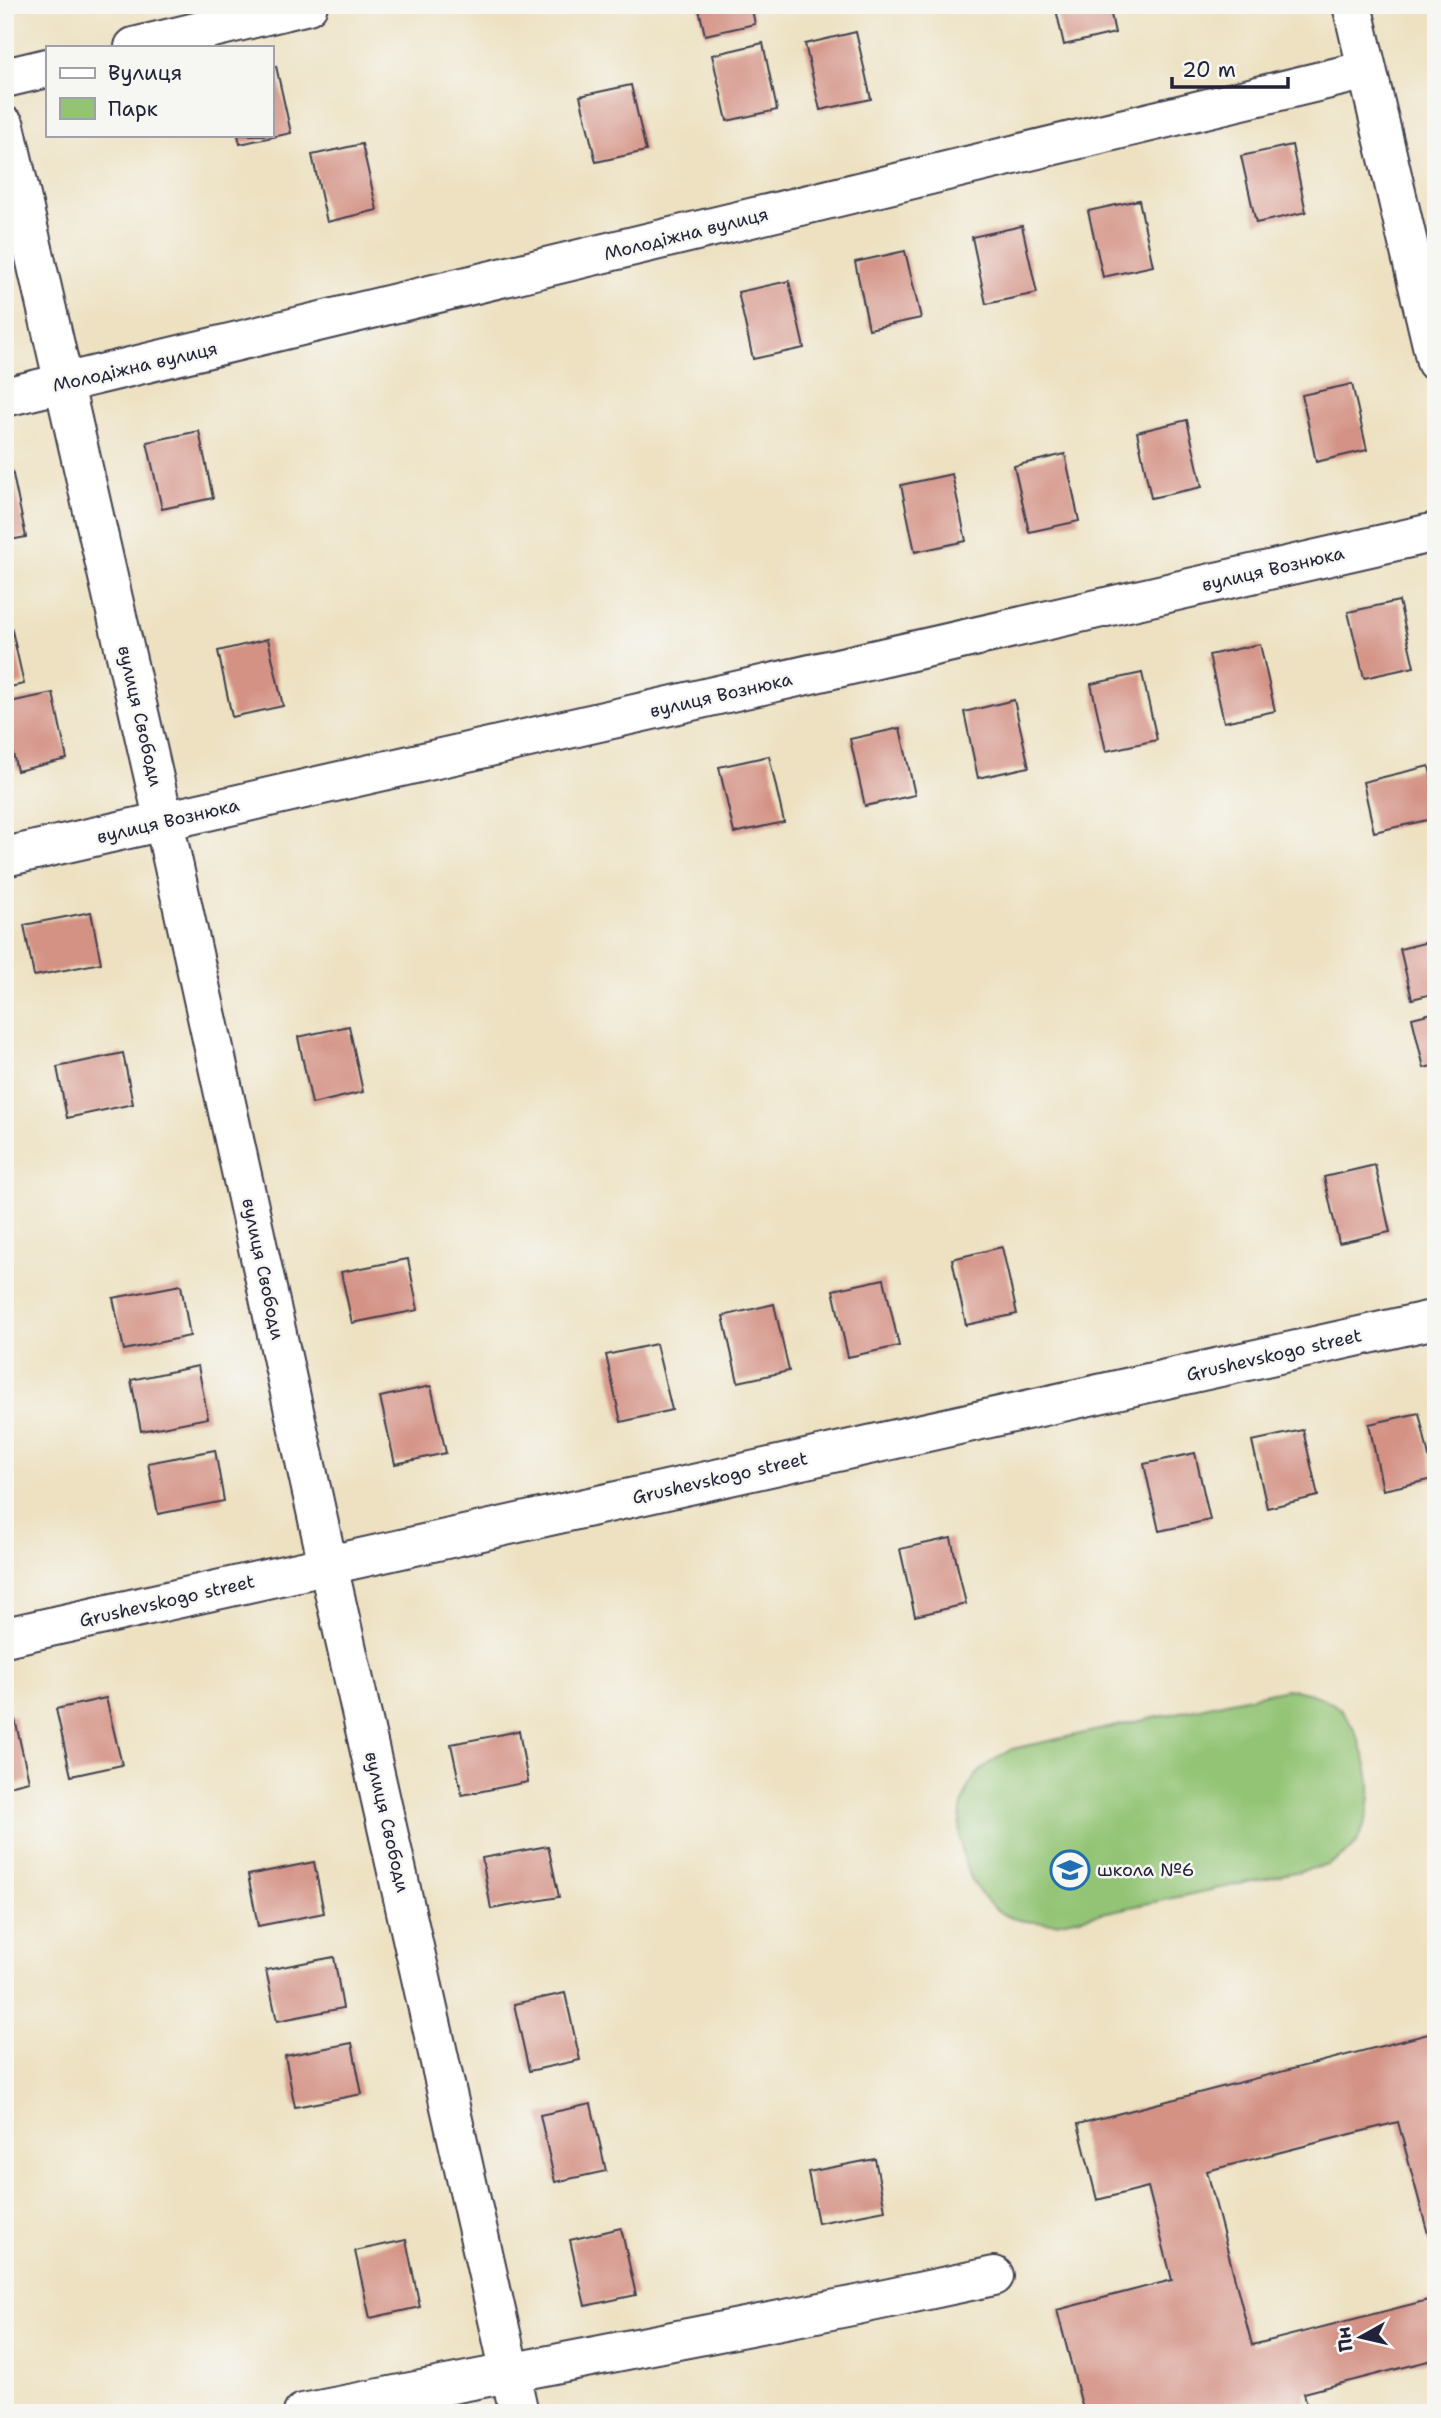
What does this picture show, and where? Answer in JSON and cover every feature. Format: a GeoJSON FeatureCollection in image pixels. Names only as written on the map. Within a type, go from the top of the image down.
{"type":"FeatureCollection","features":[{"type":"Feature","properties":{"kind":"street"},"geometry":{"type":"LineString","coordinates":[[138,46],[308,5]]}},
{"type":"Feature","properties":{"kind":"street"},"geometry":{"type":"LineString","coordinates":[[1352,5],[1436,362]]}},
{"type":"Feature","properties":{"kind":"street"},"geometry":{"type":"LineString","coordinates":[[5,78],[46,68]]}},
{"type":"Feature","properties":{"kind":"street","name":"Молодіжна вулиця"},"geometry":{"type":"LineString","coordinates":[[5,397],[64,385],[1367,70]]}},
{"type":"Feature","properties":{"kind":"street","name":"вулиця Свободи"},"geometry":{"type":"LineString","coordinates":[[5,126],[164,822],[519,2413]]}},
{"type":"Feature","properties":{"kind":"street","name":"вулиця Вознюка"},"geometry":{"type":"LineString","coordinates":[[5,857],[1436,532]]}},
{"type":"Feature","properties":{"kind":"street","name":"Grushevskogo street"},"geometry":{"type":"LineString","coordinates":[[5,1637],[1436,1319]]}},
{"type":"Feature","properties":{"kind":"street"},"geometry":{"type":"LineString","coordinates":[[303,2413],[994,2276]]}},
{"type":"Feature","properties":{"kind":"green space"},"geometry":{"type":"Polygon","coordinates":[[[1286,1689],[1315,1695],[1332,1703],[1355,1731],[1365,1758],[1370,1784],[1367,1815],[1354,1846],[1342,1857],[1328,1865],[1056,1923],[1026,1921],[1004,1915],[986,1900],[976,1886],[963,1854],[960,1820],[968,1788],[976,1775],[999,1757],[1012,1749],[1286,1689]]]}},
{"type":"Feature","properties":{"kind":"building"},"geometry":{"type":"Polygon","coordinates":[[[698,5],[751,5],[755,24],[705,35],[698,5]]]}},
{"type":"Feature","properties":{"kind":"building"},"geometry":{"type":"Polygon","coordinates":[[[1055,5],[1109,5],[1115,33],[1064,45],[1055,5]]]}},
{"type":"Feature","properties":{"kind":"building"},"geometry":{"type":"Polygon","coordinates":[[[856,32],[871,99],[820,110],[805,44],[856,32]]]}},
{"type":"Feature","properties":{"kind":"building"},"geometry":{"type":"Polygon","coordinates":[[[763,43],[777,110],[727,121],[712,55],[763,43]]]}},
{"type":"Feature","properties":{"kind":"building"},"geometry":{"type":"Polygon","coordinates":[[[276,66],[291,133],[240,144],[238,136],[273,136],[273,67],[276,66]]]}},
{"type":"Feature","properties":{"kind":"building"},"geometry":{"type":"Polygon","coordinates":[[[631,85],[646,151],[596,162],[580,96],[631,85]]]}},
{"type":"Feature","properties":{"kind":"building"},"geometry":{"type":"Polygon","coordinates":[[[362,144],[377,210],[327,222],[312,155],[362,144]]]}},
{"type":"Feature","properties":{"kind":"building"},"geometry":{"type":"Polygon","coordinates":[[[1292,145],[1306,212],[1256,223],[1241,156],[1292,145]]]}},
{"type":"Feature","properties":{"kind":"building"},"geometry":{"type":"Polygon","coordinates":[[[1139,200],[1153,266],[1103,277],[1088,211],[1139,200]]]}},
{"type":"Feature","properties":{"kind":"building"},"geometry":{"type":"Polygon","coordinates":[[[1022,226],[1037,293],[986,304],[972,237],[1022,226]]]}},
{"type":"Feature","properties":{"kind":"building"},"geometry":{"type":"Polygon","coordinates":[[[905,251],[921,318],[869,329],[855,262],[905,251]]]}},
{"type":"Feature","properties":{"kind":"building"},"geometry":{"type":"Polygon","coordinates":[[[789,281],[804,348],[753,359],[738,292],[789,281]]]}},
{"type":"Feature","properties":{"kind":"building"},"geometry":{"type":"Polygon","coordinates":[[[1352,384],[1367,450],[1316,462],[1302,395],[1352,384]]]}},
{"type":"Feature","properties":{"kind":"building"},"geometry":{"type":"Polygon","coordinates":[[[1187,420],[1202,487],[1151,498],[1137,432],[1187,420]]]}},
{"type":"Feature","properties":{"kind":"building"},"geometry":{"type":"Polygon","coordinates":[[[199,431],[213,498],[162,509],[147,442],[199,431]]]}},
{"type":"Feature","properties":{"kind":"building"},"geometry":{"type":"Polygon","coordinates":[[[1065,454],[1079,521],[1029,532],[1014,466],[1065,454]]]}},
{"type":"Feature","properties":{"kind":"building"},"geometry":{"type":"Polygon","coordinates":[[[12,470],[26,537],[5,541],[5,471],[12,470]]]}},
{"type":"Feature","properties":{"kind":"building"},"geometry":{"type":"Polygon","coordinates":[[[952,474],[966,541],[915,552],[901,485],[952,474]]]}},
{"type":"Feature","properties":{"kind":"building"},"geometry":{"type":"Polygon","coordinates":[[[1399,601],[1414,667],[1364,678],[1348,612],[1399,601]]]}},
{"type":"Feature","properties":{"kind":"building"},"geometry":{"type":"Polygon","coordinates":[[[9,617],[24,684],[5,688],[5,618],[9,617]]]}},
{"type":"Feature","properties":{"kind":"building"},"geometry":{"type":"Polygon","coordinates":[[[268,639],[283,706],[232,717],[218,651],[268,639]]]}},
{"type":"Feature","properties":{"kind":"building"},"geometry":{"type":"Polygon","coordinates":[[[1260,644],[1275,711],[1224,722],[1209,655],[1260,644]]]}},
{"type":"Feature","properties":{"kind":"building"},"geometry":{"type":"Polygon","coordinates":[[[1142,673],[1157,740],[1106,751],[1091,684],[1142,673]]]}},
{"type":"Feature","properties":{"kind":"building"},"geometry":{"type":"Polygon","coordinates":[[[53,693],[67,759],[17,771],[5,719],[5,703],[53,693]]]}},
{"type":"Feature","properties":{"kind":"building"},"geometry":{"type":"Polygon","coordinates":[[[1014,700],[1029,767],[978,778],[964,712],[1014,700]]]}},
{"type":"Feature","properties":{"kind":"building"},"geometry":{"type":"Polygon","coordinates":[[[900,728],[915,795],[865,806],[850,739],[900,728]]]}},
{"type":"Feature","properties":{"kind":"building"},"geometry":{"type":"Polygon","coordinates":[[[769,756],[784,822],[734,833],[719,767],[769,756]]]}},
{"type":"Feature","properties":{"kind":"building"},"geometry":{"type":"Polygon","coordinates":[[[1429,766],[1436,797],[1436,818],[1374,832],[1363,782],[1429,766]]]}},
{"type":"Feature","properties":{"kind":"building"},"geometry":{"type":"Polygon","coordinates":[[[91,912],[101,963],[34,976],[24,925],[91,912]]]}},
{"type":"Feature","properties":{"kind":"building"},"geometry":{"type":"Polygon","coordinates":[[[1436,940],[1436,993],[1412,999],[1400,949],[1436,940]]]}},
{"type":"Feature","properties":{"kind":"building"},"geometry":{"type":"Polygon","coordinates":[[[1436,1012],[1436,1065],[1424,1068],[1412,1018],[1436,1012]]]}},
{"type":"Feature","properties":{"kind":"building"},"geometry":{"type":"Polygon","coordinates":[[[349,1026],[363,1092],[312,1104],[298,1037],[349,1026]]]}},
{"type":"Feature","properties":{"kind":"building"},"geometry":{"type":"Polygon","coordinates":[[[123,1053],[133,1104],[67,1118],[57,1067],[123,1053]]]}},
{"type":"Feature","properties":{"kind":"building"},"geometry":{"type":"Polygon","coordinates":[[[1375,1165],[1390,1232],[1339,1243],[1324,1177],[1375,1165]]]}},
{"type":"Feature","properties":{"kind":"building"},"geometry":{"type":"Polygon","coordinates":[[[1002,1247],[1017,1314],[966,1325],[952,1259],[1002,1247]]]}},
{"type":"Feature","properties":{"kind":"building"},"geometry":{"type":"Polygon","coordinates":[[[408,1259],[418,1310],[352,1323],[341,1272],[408,1259]]]}},
{"type":"Feature","properties":{"kind":"building"},"geometry":{"type":"Polygon","coordinates":[[[884,1279],[899,1346],[848,1357],[833,1290],[884,1279]]]}},
{"type":"Feature","properties":{"kind":"building"},"geometry":{"type":"Polygon","coordinates":[[[181,1285],[190,1336],[124,1350],[113,1298],[181,1285]]]}},
{"type":"Feature","properties":{"kind":"building"},"geometry":{"type":"Polygon","coordinates":[[[774,1304],[789,1371],[738,1382],[723,1316],[774,1304]]]}},
{"type":"Feature","properties":{"kind":"building"},"geometry":{"type":"Polygon","coordinates":[[[656,1344],[672,1410],[621,1422],[606,1355],[656,1344]]]}},
{"type":"Feature","properties":{"kind":"building"},"geometry":{"type":"Polygon","coordinates":[[[198,1366],[208,1418],[141,1431],[131,1380],[198,1366]]]}},
{"type":"Feature","properties":{"kind":"building"},"geometry":{"type":"Polygon","coordinates":[[[431,1386],[446,1453],[395,1464],[380,1397],[431,1386]]]}},
{"type":"Feature","properties":{"kind":"building"},"geometry":{"type":"Polygon","coordinates":[[[1419,1413],[1434,1479],[1383,1490],[1369,1424],[1419,1413]]]}},
{"type":"Feature","properties":{"kind":"building"},"geometry":{"type":"Polygon","coordinates":[[[1303,1430],[1318,1496],[1267,1508],[1252,1441],[1303,1430]]]}},
{"type":"Feature","properties":{"kind":"building"},"geometry":{"type":"Polygon","coordinates":[[[215,1450],[224,1501],[158,1514],[148,1463],[215,1450]]]}},
{"type":"Feature","properties":{"kind":"building"},"geometry":{"type":"Polygon","coordinates":[[[1195,1453],[1210,1520],[1159,1531],[1144,1464],[1195,1453]]]}},
{"type":"Feature","properties":{"kind":"building"},"geometry":{"type":"Polygon","coordinates":[[[951,1538],[966,1604],[915,1616],[900,1549],[951,1538]]]}},
{"type":"Feature","properties":{"kind":"building"},"geometry":{"type":"Polygon","coordinates":[[[106,1698],[122,1765],[71,1776],[56,1709],[106,1698]]]}},
{"type":"Feature","properties":{"kind":"building"},"geometry":{"type":"Polygon","coordinates":[[[14,1715],[29,1781],[5,1787],[5,1717],[14,1715]]]}},
{"type":"Feature","properties":{"kind":"building"},"geometry":{"type":"Polygon","coordinates":[[[519,1731],[528,1782],[462,1795],[451,1744],[519,1731]]]}},
{"type":"Feature","properties":{"kind":"building"},"geometry":{"type":"Polygon","coordinates":[[[548,1846],[559,1897],[491,1909],[482,1858],[548,1846]]]}},
{"type":"Feature","properties":{"kind":"building"},"geometry":{"type":"Polygon","coordinates":[[[314,1862],[324,1913],[258,1926],[248,1875],[314,1862]]]}},
{"type":"Feature","properties":{"kind":"building"},"geometry":{"type":"Polygon","coordinates":[[[334,1957],[343,2008],[277,2021],[266,1970],[334,1957]]]}},
{"type":"Feature","properties":{"kind":"building"},"geometry":{"type":"Polygon","coordinates":[[[565,1993],[580,2060],[529,2071],[514,2004],[565,1993]]]}},
{"type":"Feature","properties":{"kind":"building"},"geometry":{"type":"Polygon","coordinates":[[[1436,2032],[1436,2264],[1398,2122],[1207,2171],[1252,2345],[1436,2298],[1436,2359],[1304,2393],[1309,2413],[1084,2413],[1057,2310],[1172,2280],[1148,2187],[1097,2200],[1078,2124],[1436,2032]]]}},
{"type":"Feature","properties":{"kind":"building"},"geometry":{"type":"Polygon","coordinates":[[[352,2043],[362,2094],[295,2107],[285,2056],[352,2043]]]}},
{"type":"Feature","properties":{"kind":"building"},"geometry":{"type":"Polygon","coordinates":[[[591,2104],[606,2171],[555,2182],[540,2115],[591,2104]]]}},
{"type":"Feature","properties":{"kind":"building"},"geometry":{"type":"Polygon","coordinates":[[[875,2159],[885,2210],[818,2223],[808,2172],[875,2159]]]}},
{"type":"Feature","properties":{"kind":"building"},"geometry":{"type":"Polygon","coordinates":[[[621,2228],[636,2295],[585,2306],[570,2240],[621,2228]]]}},
{"type":"Feature","properties":{"kind":"building"},"geometry":{"type":"Polygon","coordinates":[[[406,2240],[420,2307],[370,2318],[355,2251],[406,2240]]]}},
{"type":"Feature","properties":{"kind":"place","name":"школа №6"},"geometry":{"type":"Point","coordinates":[1070,1870]}}]}
